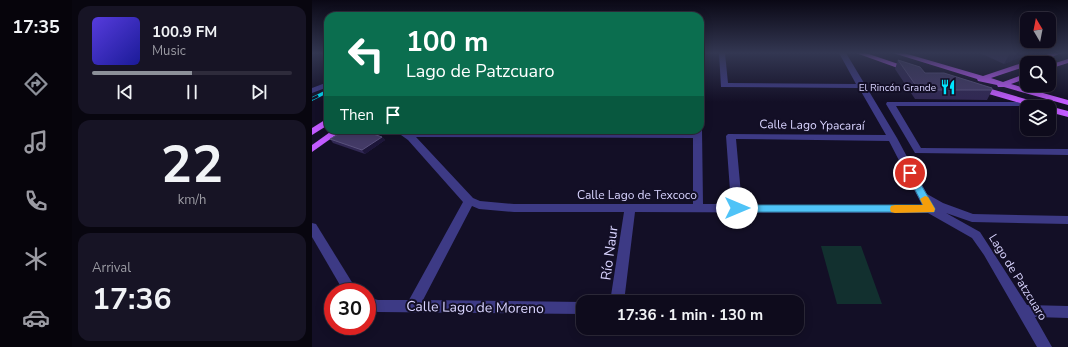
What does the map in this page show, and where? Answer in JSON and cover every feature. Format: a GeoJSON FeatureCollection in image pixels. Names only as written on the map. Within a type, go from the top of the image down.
{"type":"FeatureCollection","features":[{"type":"Feature","properties":{"kind":"main road"},"geometry":{"type":"LineString","coordinates":[[909,69],[915,71]]}},
{"type":"Feature","properties":{"kind":"main road"},"geometry":{"type":"LineString","coordinates":[[940,69],[975,82],[1002,85],[1068,103]]}},
{"type":"Feature","properties":{"kind":"main road"},"geometry":{"type":"LineString","coordinates":[[975,82],[1011,69]]}},
{"type":"Feature","properties":{"kind":"main road"},"geometry":{"type":"LineString","coordinates":[[987,91],[1020,78]]}},
{"type":"Feature","properties":{"kind":"main road"},"geometry":{"type":"LineString","coordinates":[[975,82],[987,91],[1020,100]]}},
{"type":"Feature","properties":{"kind":"main road"},"geometry":{"type":"LineString","coordinates":[[312,132],[324,124]]}},
{"type":"Feature","properties":{"kind":"main road"},"geometry":{"type":"LineString","coordinates":[[312,149],[333,134]]}},
{"type":"Feature","properties":{"kind":"street"},"geometry":{"type":"LineString","coordinates":[[723,69],[724,85],[862,86]]}},
{"type":"Feature","properties":{"kind":"street"},"geometry":{"type":"LineString","coordinates":[[852,69],[892,138],[930,209]]}},
{"type":"Feature","properties":{"kind":"street"},"geometry":{"type":"LineString","coordinates":[[312,91],[324,86]]}},
{"type":"Feature","properties":{"kind":"street"},"geometry":{"type":"LineString","coordinates":[[1020,104],[890,104],[918,150],[1068,152]]}},
{"type":"Feature","properties":{"kind":"street"},"geometry":{"type":"LineString","coordinates":[[1059,112],[1068,115]]}},
{"type":"Feature","properties":{"kind":"street"},"geometry":{"type":"LineString","coordinates":[[409,134],[414,136],[603,134]]}},
{"type":"Feature","properties":{"kind":"street"},"geometry":{"type":"LineString","coordinates":[[414,136],[418,134]]}},
{"type":"Feature","properties":{"kind":"street"},"geometry":{"type":"LineString","coordinates":[[698,134],[698,208]]}},
{"type":"Feature","properties":{"kind":"street"},"geometry":{"type":"LineString","coordinates":[[413,306],[469,201],[414,136]]}},
{"type":"Feature","properties":{"kind":"street","name":"Calle Lago Ypacaraí"},"geometry":{"type":"LineString","coordinates":[[737,208],[731,136],[892,138]]}},
{"type":"Feature","properties":{"kind":"street"},"geometry":{"type":"LineString","coordinates":[[923,196],[939,206],[979,219],[1068,220]]}},
{"type":"Feature","properties":{"kind":"street","name":"Calle Lago de Texcoco"},"geometry":{"type":"LineString","coordinates":[[469,201],[479,205],[493,207],[930,209]]}},
{"type":"Feature","properties":{"kind":"street","name":"Río Naur"},"geometry":{"type":"LineString","coordinates":[[618,295],[630,208]]}},
{"type":"Feature","properties":{"kind":"street","name":"Lago de Patzcuaro"},"geometry":{"type":"LineString","coordinates":[[930,209],[976,235],[988,252],[1045,347]]}},
{"type":"Feature","properties":{"kind":"street"},"geometry":{"type":"LineString","coordinates":[[960,214],[976,235]]}},
{"type":"Feature","properties":{"kind":"street"},"geometry":{"type":"LineString","coordinates":[[312,227],[346,283]]}},
{"type":"Feature","properties":{"kind":"street","name":"Calle Lago de Moreno"},"geometry":{"type":"LineString","coordinates":[[376,305],[576,308]]}},
{"type":"Feature","properties":{"kind":"street"},"geometry":{"type":"LineString","coordinates":[[1024,312],[1068,312]]}},
{"type":"Feature","properties":{"kind":"green space"},"geometry":{"type":"Polygon","coordinates":[[[821,246],[861,246],[882,304],[837,304],[821,246]]]}},
{"type":"Feature","properties":{"kind":"building"},"geometry":{"type":"Polygon","coordinates":[[[904,69],[922,69],[925,73],[944,73],[992,88],[992,90],[919,90],[904,69]]]}},
{"type":"Feature","properties":{"kind":"building"},"geometry":{"type":"Polygon","coordinates":[[[338,134],[373,134],[382,137],[362,150],[330,139],[338,134]]]}},
{"type":"Feature","properties":{"kind":"railway"},"geometry":{"type":"LineString","coordinates":[[312,99],[324,93]]}},
{"type":"Feature","properties":{"kind":"slow traffic"},"geometry":{"type":"LineString","coordinates":[[895,209],[930,209],[925,199]]}},
{"type":"Feature","properties":{"kind":"place","name":"El Rincón Grande"},"geometry":{"type":"Point","coordinates":[948,87]}},
{"type":"Feature","properties":{"kind":"route"},"geometry":{"type":"LineString","coordinates":[[737,208],[930,209],[910,173]]}}]}
